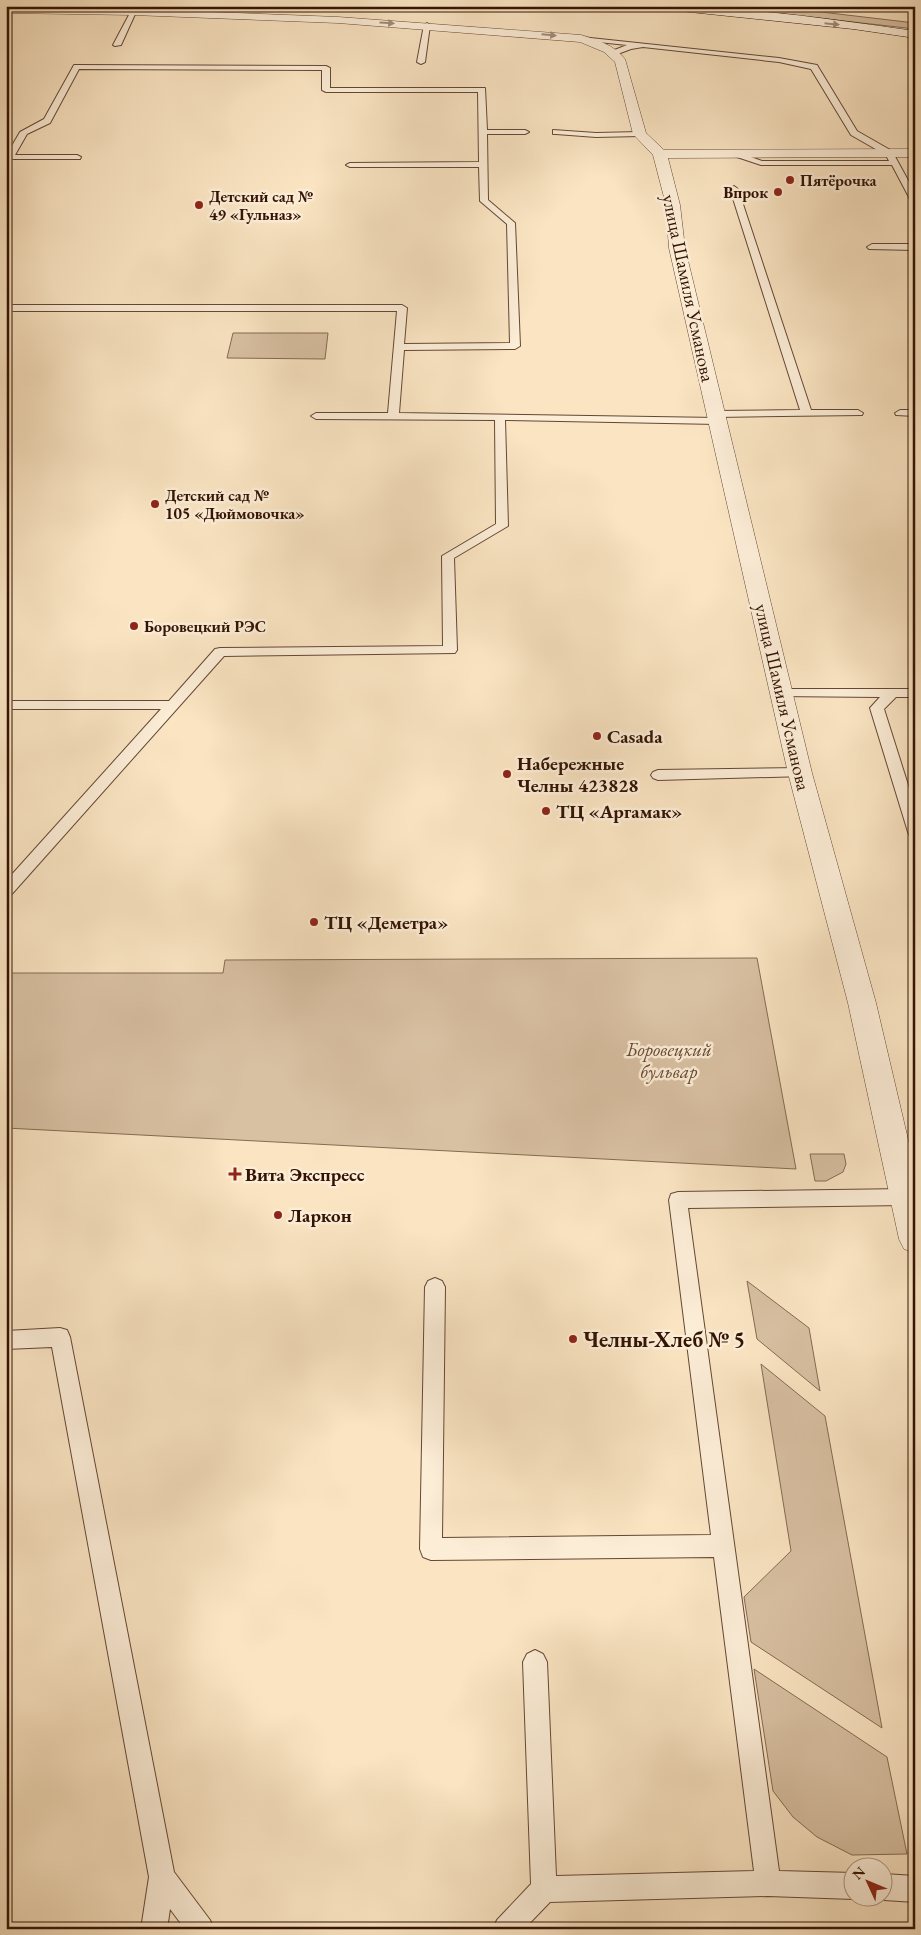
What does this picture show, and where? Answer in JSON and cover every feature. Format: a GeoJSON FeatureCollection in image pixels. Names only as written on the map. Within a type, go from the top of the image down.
{"type":"FeatureCollection","features":[{"type":"Feature","properties":{"kind":"street"},"geometry":{"type":"LineString","coordinates":[[661,6],[852,26],[915,35]]}},
{"type":"Feature","properties":{"kind":"street"},"geometry":{"type":"LineString","coordinates":[[6,10],[133,12],[338,20],[427,25],[581,39],[606,47],[615,53],[621,62],[640,134],[660,154],[734,153],[892,158],[915,153]]}},
{"type":"Feature","properties":{"kind":"street","name":"улица Шамиля Усманова"},"geometry":{"type":"LineString","coordinates":[[660,154],[673,205],[675,237],[781,693],[800,773],[862,1004],[915,1239]]}},
{"type":"Feature","properties":{"kind":"lane"},"geometry":{"type":"LineString","coordinates":[[117,45],[133,12]]}},
{"type":"Feature","properties":{"kind":"lane"},"geometry":{"type":"LineString","coordinates":[[421,62],[427,25]]}},
{"type":"Feature","properties":{"kind":"lane"},"geometry":{"type":"LineString","coordinates":[[581,39],[779,60],[814,67],[854,133],[892,158],[915,201]]}},
{"type":"Feature","properties":{"kind":"lane"},"geometry":{"type":"LineString","coordinates":[[615,53],[629,47],[643,45]]}},
{"type":"Feature","properties":{"kind":"lane"},"geometry":{"type":"LineString","coordinates":[[8,160],[24,132],[47,121],[77,67],[107,64],[326,68],[326,90],[482,90],[484,201],[511,223],[514,346],[399,347]]}},
{"type":"Feature","properties":{"kind":"lane"},"geometry":{"type":"LineString","coordinates":[[483,132],[525,132]]}},
{"type":"Feature","properties":{"kind":"lane"},"geometry":{"type":"LineString","coordinates":[[556,132],[596,135],[640,134]]}},
{"type":"Feature","properties":{"kind":"lane"},"geometry":{"type":"LineString","coordinates":[[8,160],[77,157]]}},
{"type":"Feature","properties":{"kind":"lane"},"geometry":{"type":"LineString","coordinates":[[350,164],[483,164]]}},
{"type":"Feature","properties":{"kind":"lane"},"geometry":{"type":"LineString","coordinates":[[734,189],[807,414]]}},
{"type":"Feature","properties":{"kind":"lane"},"geometry":{"type":"LineString","coordinates":[[872,247],[915,246]]}},
{"type":"Feature","properties":{"kind":"lane"},"geometry":{"type":"LineString","coordinates":[[6,308],[402,308],[393,416]]}},
{"type":"Feature","properties":{"kind":"lane"},"geometry":{"type":"LineString","coordinates":[[316,416],[717,418],[858,413]]}},
{"type":"Feature","properties":{"kind":"lane"},"geometry":{"type":"LineString","coordinates":[[900,413],[915,413]]}},
{"type":"Feature","properties":{"kind":"lane"},"geometry":{"type":"LineString","coordinates":[[6,891],[220,652],[450,650],[448,556],[502,526],[500,417]]}},
{"type":"Feature","properties":{"kind":"lane"},"geometry":{"type":"LineString","coordinates":[[781,693],[915,692]]}},
{"type":"Feature","properties":{"kind":"lane"},"geometry":{"type":"LineString","coordinates":[[892,693],[877,708],[915,832]]}},
{"type":"Feature","properties":{"kind":"lane"},"geometry":{"type":"LineString","coordinates":[[6,705],[173,704]]}},
{"type":"Feature","properties":{"kind":"lane"},"geometry":{"type":"LineString","coordinates":[[658,775],[800,773]]}},
{"type":"Feature","properties":{"kind":"lane"},"geometry":{"type":"LineString","coordinates":[[768,1883],[678,1200],[906,1197]]}},
{"type":"Feature","properties":{"kind":"lane"},"geometry":{"type":"LineString","coordinates":[[435,1287],[431,1549],[724,1546]]}},
{"type":"Feature","properties":{"kind":"lane"},"geometry":{"type":"LineString","coordinates":[[6,1340],[60,1337],[162,1877],[154,1929]]}},
{"type":"Feature","properties":{"kind":"lane"},"geometry":{"type":"LineString","coordinates":[[535,1662],[544,1889]]}},
{"type":"Feature","properties":{"kind":"lane"},"geometry":{"type":"LineString","coordinates":[[162,1877],[201,1929]]}},
{"type":"Feature","properties":{"kind":"lane"},"geometry":{"type":"LineString","coordinates":[[506,1929],[544,1889],[768,1883],[844,1886]]}},
{"type":"Feature","properties":{"kind":"lane"},"geometry":{"type":"LineString","coordinates":[[894,1888],[915,1889]]}},
{"type":"Feature","properties":{"kind":"green space"},"geometry":{"type":"Polygon","coordinates":[[[712,6],[770,6],[915,23],[915,29],[712,6]]]}},
{"type":"Feature","properties":{"kind":"green space"},"geometry":{"type":"Polygon","coordinates":[[[233,333],[328,333],[325,359],[227,358],[233,333]]]}},
{"type":"Feature","properties":{"kind":"green space","name":"Боровецкий бульвар"},"geometry":{"type":"Polygon","coordinates":[[[757,958],[796,1169],[6,1128],[6,973],[223,973],[225,960],[757,958]]]}},
{"type":"Feature","properties":{"kind":"green space"},"geometry":{"type":"Polygon","coordinates":[[[810,1154],[844,1154],[846,1164],[843,1172],[826,1181],[815,1181],[810,1154]]]}},
{"type":"Feature","properties":{"kind":"green space"},"geometry":{"type":"Polygon","coordinates":[[[747,1281],[809,1328],[820,1391],[757,1339],[747,1281]]]}},
{"type":"Feature","properties":{"kind":"green space"},"geometry":{"type":"Polygon","coordinates":[[[761,1364],[825,1416],[882,1728],[751,1642],[744,1597],[791,1551],[761,1364]]]}},
{"type":"Feature","properties":{"kind":"green space"},"geometry":{"type":"Polygon","coordinates":[[[754,1669],[887,1757],[907,1854],[852,1855],[817,1837],[793,1817],[773,1791],[754,1669]]]}},
{"type":"Feature","properties":{"kind":"place","name":"Пятёрочка"},"geometry":{"type":"Point","coordinates":[790,180]}},
{"type":"Feature","properties":{"kind":"place","name":"Впрок"},"geometry":{"type":"Point","coordinates":[778,192]}},
{"type":"Feature","properties":{"kind":"place","name":"Детский сад № 49 «Гульназ»"},"geometry":{"type":"Point","coordinates":[199,205]}},
{"type":"Feature","properties":{"kind":"place","name":"Детский сад № 105 «Дюймовочка»"},"geometry":{"type":"Point","coordinates":[155,504]}},
{"type":"Feature","properties":{"kind":"place","name":"Боровецкий РЭС"},"geometry":{"type":"Point","coordinates":[134,626]}},
{"type":"Feature","properties":{"kind":"place","name":"Casada"},"geometry":{"type":"Point","coordinates":[597,736]}},
{"type":"Feature","properties":{"kind":"place","name":"Набережные Челны 423828"},"geometry":{"type":"Point","coordinates":[507,774]}},
{"type":"Feature","properties":{"kind":"place","name":"ТЦ «Аргамак»"},"geometry":{"type":"Point","coordinates":[546,811]}},
{"type":"Feature","properties":{"kind":"place","name":"ТЦ «Деметра»"},"geometry":{"type":"Point","coordinates":[314,922]}},
{"type":"Feature","properties":{"kind":"place","name":"Вита Экспресс"},"geometry":{"type":"Point","coordinates":[235,1174]}},
{"type":"Feature","properties":{"kind":"place","name":"Ларкон"},"geometry":{"type":"Point","coordinates":[278,1215]}},
{"type":"Feature","properties":{"kind":"place","name":"Челны-Хлеб № 5"},"geometry":{"type":"Point","coordinates":[573,1339]}}]}
